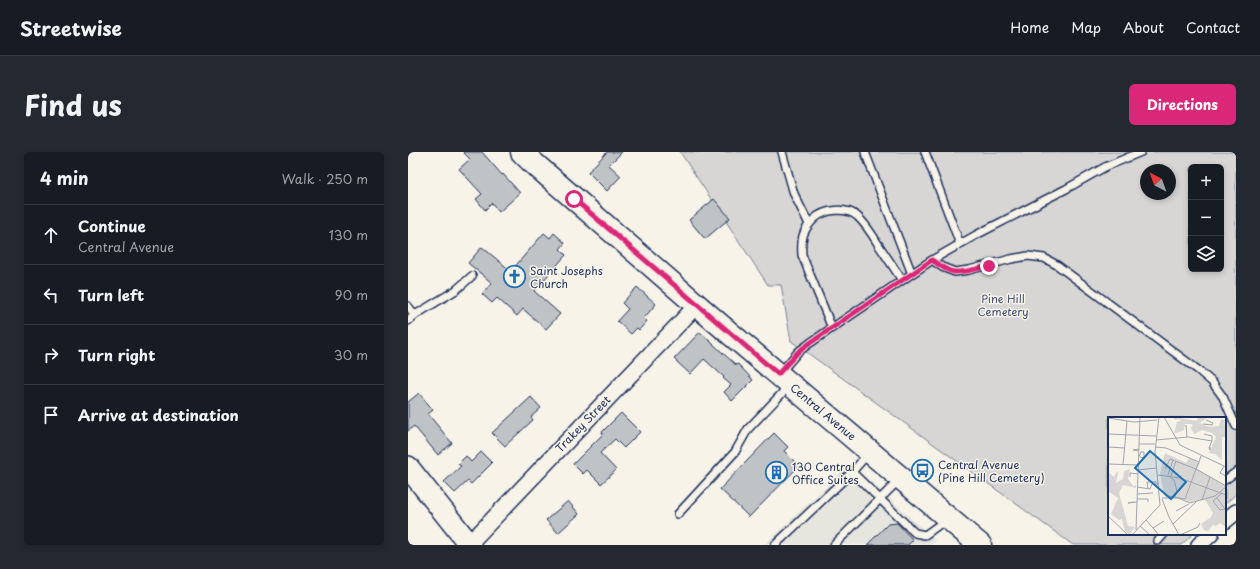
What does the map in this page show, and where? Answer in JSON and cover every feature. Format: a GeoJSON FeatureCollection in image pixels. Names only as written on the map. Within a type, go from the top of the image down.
{"type":"FeatureCollection","features":[{"type":"Feature","properties":{"kind":"main road","name":"Central Avenue"},"geometry":{"type":"LineString","coordinates":[[522,152],[536,166],[784,380],[980,545]]}},
{"type":"Feature","properties":{"kind":"street","name":"Trakey Street"},"geometry":{"type":"LineString","coordinates":[[469,544],[697,305]]}},
{"type":"Feature","properties":{"kind":"street"},"geometry":{"type":"LineString","coordinates":[[410,473],[469,544]]}},
{"type":"Feature","properties":{"kind":"street"},"geometry":{"type":"LineString","coordinates":[[1226,520],[1236,512]]}},
{"type":"Feature","properties":{"kind":"street"},"geometry":{"type":"LineString","coordinates":[[1199,545],[1210,535]]}},
{"type":"Feature","properties":{"kind":"lane"},"geometry":{"type":"LineString","coordinates":[[782,152],[794,194],[809,224]]}},
{"type":"Feature","properties":{"kind":"lane"},"geometry":{"type":"LineString","coordinates":[[865,152],[912,274]]}},
{"type":"Feature","properties":{"kind":"lane"},"geometry":{"type":"LineString","coordinates":[[925,152],[960,244]]}},
{"type":"Feature","properties":{"kind":"lane"},"geometry":{"type":"LineString","coordinates":[[678,514],[735,452],[748,429],[784,380],[798,352],[932,260],[1105,167],[1141,152]]}},
{"type":"Feature","properties":{"kind":"lane"},"geometry":{"type":"LineString","coordinates":[[832,328],[802,255],[801,243],[804,231],[817,217],[828,212],[840,210],[857,216],[868,228],[902,280]]}},
{"type":"Feature","properties":{"kind":"lane"},"geometry":{"type":"LineString","coordinates":[[932,260],[942,267],[955,272],[970,270],[1028,256],[1044,258],[1057,265],[1212,382],[1223,397],[1236,426]]}},
{"type":"Feature","properties":{"kind":"lane"},"geometry":{"type":"LineString","coordinates":[[408,321],[415,315],[456,290],[472,276]]}},
{"type":"Feature","properties":{"kind":"lane"},"geometry":{"type":"LineString","coordinates":[[408,306],[415,315]]}},
{"type":"Feature","properties":{"kind":"lane"},"geometry":{"type":"LineString","coordinates":[[778,544],[852,472],[870,452]]}},
{"type":"Feature","properties":{"kind":"lane"},"geometry":{"type":"LineString","coordinates":[[852,472],[915,533],[925,535],[948,518]]}},
{"type":"Feature","properties":{"kind":"lane"},"geometry":{"type":"LineString","coordinates":[[1226,479],[1236,472]]}},
{"type":"Feature","properties":{"kind":"lane"},"geometry":{"type":"LineString","coordinates":[[834,545],[901,478]]}},
{"type":"Feature","properties":{"kind":"lane"},"geometry":{"type":"LineString","coordinates":[[1158,541],[1163,535]]}},
{"type":"Feature","properties":{"kind":"shaded area"},"geometry":{"type":"Polygon","coordinates":[[[851,463],[936,541],[931,545],[764,545],[851,463]]]}},
{"type":"Feature","properties":{"kind":"green space","name":"Pine Hill Cemetery"},"geometry":{"type":"Polygon","coordinates":[[[680,152],[1236,152],[1236,494],[1226,503],[1226,417],[1108,417],[1108,535],[1192,535],[1181,545],[1073,545],[791,341],[781,285],[768,285],[680,152]]]}},
{"type":"Feature","properties":{"kind":"building"},"geometry":{"type":"Polygon","coordinates":[[[463,152],[482,152],[520,193],[499,212],[492,203],[485,210],[476,199],[482,194],[459,169],[470,159],[463,152]]]}},
{"type":"Feature","properties":{"kind":"building"},"geometry":{"type":"Polygon","coordinates":[[[607,152],[622,152],[609,165],[621,176],[607,191],[588,172],[607,152]]]}},
{"type":"Feature","properties":{"kind":"building"},"geometry":{"type":"Polygon","coordinates":[[[714,199],[730,218],[705,239],[689,220],[714,199]]]}},
{"type":"Feature","properties":{"kind":"building","name":"Saint Josephs Church"},"geometry":{"type":"Polygon","coordinates":[[[544,233],[550,238],[554,233],[565,243],[560,249],[566,255],[534,291],[560,314],[546,329],[523,309],[517,316],[497,298],[492,303],[482,294],[492,283],[468,263],[482,247],[511,271],[544,233]]]}},
{"type":"Feature","properties":{"kind":"building"},"geometry":{"type":"Polygon","coordinates":[[[637,287],[656,304],[644,318],[647,321],[639,330],[637,328],[631,334],[617,321],[628,309],[622,303],[637,287]]]}},
{"type":"Feature","properties":{"kind":"building"},"geometry":{"type":"Polygon","coordinates":[[[700,332],[736,365],[738,364],[753,380],[732,401],[724,392],[731,385],[704,359],[690,374],[674,359],[700,332]]]}},
{"type":"Feature","properties":{"kind":"building"},"geometry":{"type":"Polygon","coordinates":[[[419,393],[433,410],[428,414],[452,443],[438,455],[414,426],[408,431],[408,402],[419,393]]]}},
{"type":"Feature","properties":{"kind":"building"},"geometry":{"type":"Polygon","coordinates":[[[531,397],[541,408],[531,417],[533,420],[505,446],[492,433],[531,397]]]}},
{"type":"Feature","properties":{"kind":"building"},"geometry":{"type":"Polygon","coordinates":[[[621,413],[640,432],[624,448],[615,439],[600,453],[616,470],[601,484],[587,470],[583,474],[573,464],[603,434],[602,432],[621,413]]]}},
{"type":"Feature","properties":{"kind":"building","name":"130 Central Office Suites"},"geometry":{"type":"Polygon","coordinates":[[[774,433],[788,447],[784,451],[799,466],[749,517],[720,489],[774,433]]]}},
{"type":"Feature","properties":{"kind":"building"},"geometry":{"type":"Polygon","coordinates":[[[481,452],[492,463],[471,484],[468,481],[455,493],[444,482],[461,466],[458,464],[466,456],[471,462],[481,452]]]}},
{"type":"Feature","properties":{"kind":"building"},"geometry":{"type":"Polygon","coordinates":[[[568,501],[579,514],[558,533],[546,520],[568,501]]]}},
{"type":"Feature","properties":{"kind":"building"},"geometry":{"type":"Polygon","coordinates":[[[897,523],[913,540],[908,545],[867,545],[888,524],[897,523]]]}},
{"type":"Feature","properties":{"kind":"place","name":"Saint Josephs Church"},"geometry":{"type":"Point","coordinates":[515,277]}},
{"type":"Feature","properties":{"kind":"place","name":"Central Avenue (Pine Hill Cemetery)"},"geometry":{"type":"Point","coordinates":[923,471]}},
{"type":"Feature","properties":{"kind":"place","name":"130 Central Office Suites"},"geometry":{"type":"Point","coordinates":[777,473]}},
{"type":"Feature","properties":{"kind":"route"},"geometry":{"type":"LineString","coordinates":[[574,199],[778,374],[798,352],[810,343],[932,260],[942,267],[955,272],[989,266]]}}]}
